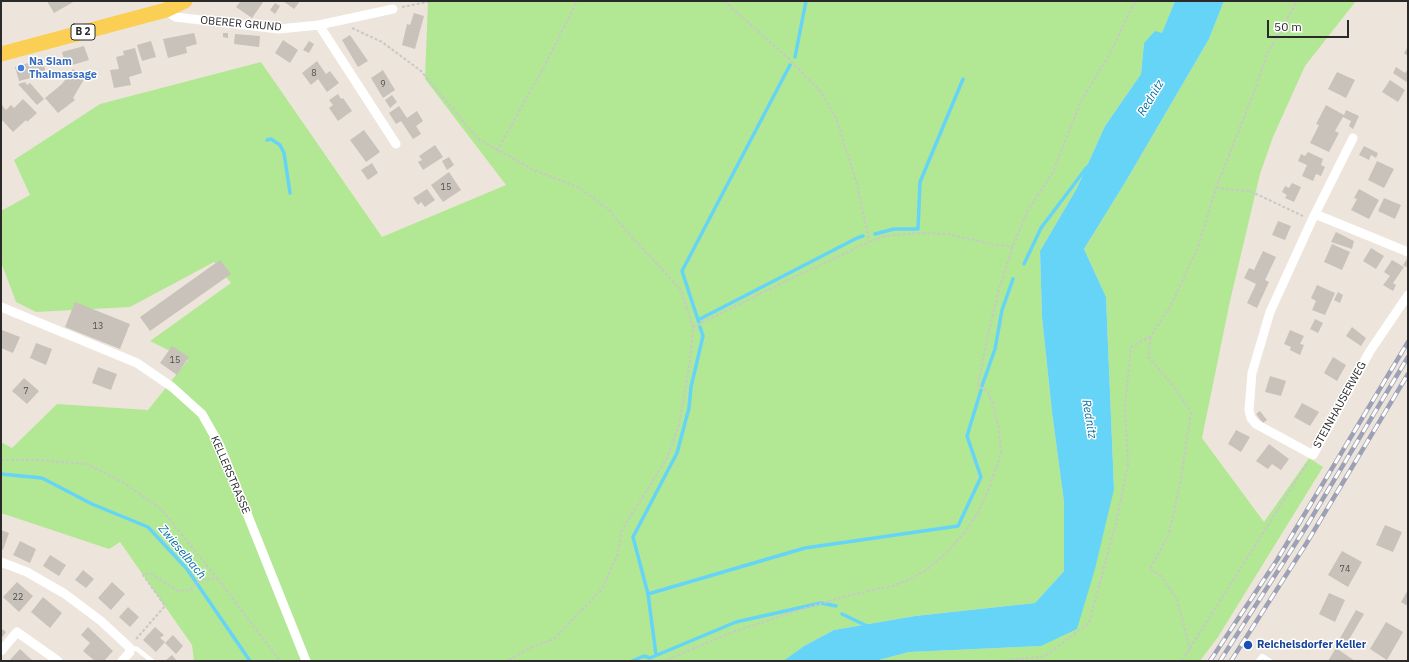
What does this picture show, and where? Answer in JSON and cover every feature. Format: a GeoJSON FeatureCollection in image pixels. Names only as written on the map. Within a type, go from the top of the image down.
{"type":"FeatureCollection","features":[{"type":"Feature","properties":{"kind":"main road","name":"B 2"},"geometry":{"type":"LineString","coordinates":[[1,54],[166,10],[185,1]]}},
{"type":"Feature","properties":{"kind":"street","name":"OBERER GRUND"},"geometry":{"type":"LineString","coordinates":[[166,10],[175,17],[279,29],[319,25],[393,9]]}},
{"type":"Feature","properties":{"kind":"street"},"geometry":{"type":"LineString","coordinates":[[319,25],[396,144]]}},
{"type":"Feature","properties":{"kind":"street","name":"STEINHAUSERWEG"},"geometry":{"type":"LineString","coordinates":[[1353,138],[1270,312],[1252,373],[1249,410],[1251,418],[1256,424],[1312,454],[1370,351],[1408,295]]}},
{"type":"Feature","properties":{"kind":"street"},"geometry":{"type":"LineString","coordinates":[[1314,217],[1408,252]]}},
{"type":"Feature","properties":{"kind":"street","name":"KELLERSTRASSE"},"geometry":{"type":"LineString","coordinates":[[1,306],[137,363],[172,386],[202,414],[220,446],[306,661]]}},
{"type":"Feature","properties":{"kind":"street"},"geometry":{"type":"LineString","coordinates":[[1,562],[27,572],[65,594],[101,621],[130,649],[122,661]]}},
{"type":"Feature","properties":{"kind":"street"},"geometry":{"type":"LineString","coordinates":[[2,649],[17,632],[58,661]]}},
{"type":"Feature","properties":{"kind":"lane"},"geometry":{"type":"LineString","coordinates":[[130,649],[137,649],[152,661]]}},
{"type":"Feature","properties":{"kind":"lane"},"geometry":{"type":"LineString","coordinates":[[1258,661],[1262,656],[1270,661]]}},
{"type":"Feature","properties":{"kind":"path"},"geometry":{"type":"LineString","coordinates":[[393,9],[432,1]]}},
{"type":"Feature","properties":{"kind":"path"},"geometry":{"type":"LineString","coordinates":[[497,150],[545,65],[577,1]]}},
{"type":"Feature","properties":{"kind":"path"},"geometry":{"type":"LineString","coordinates":[[724,1],[789,59],[820,91],[836,118],[854,172],[869,242]]}},
{"type":"Feature","properties":{"kind":"path"},"geometry":{"type":"LineString","coordinates":[[664,661],[730,633],[796,611],[850,595],[892,586],[910,579],[925,571],[946,553],[964,533],[979,511],[1001,453],[999,430],[993,405],[988,392],[978,386],[987,339],[999,290],[1013,246],[1028,210],[1053,172],[1081,101],[1107,59],[1135,1]]}},
{"type":"Feature","properties":{"kind":"path"},"geometry":{"type":"LineString","coordinates":[[1190,650],[1177,599],[1161,576],[1150,569],[1169,534],[1181,478],[1191,412],[1171,383],[1148,358],[1151,336],[1171,305],[1198,246],[1216,188],[1253,95],[1267,54],[1297,1]]}},
{"type":"Feature","properties":{"kind":"path"},"geometry":{"type":"LineString","coordinates":[[337,20],[382,42],[421,71],[478,139],[534,170],[580,188],[609,210],[681,290],[693,327],[690,361],[679,425],[667,458],[622,530],[617,556],[602,589],[554,639],[532,647],[507,661]]}},
{"type":"Feature","properties":{"kind":"path"},"geometry":{"type":"LineString","coordinates":[[1216,188],[1250,191],[1314,217]]}},
{"type":"Feature","properties":{"kind":"path"},"geometry":{"type":"LineString","coordinates":[[693,327],[869,242],[885,236],[918,233],[948,234],[995,245],[1013,246]]}},
{"type":"Feature","properties":{"kind":"path"},"geometry":{"type":"LineString","coordinates":[[1001,661],[1045,656],[1089,623],[1116,523],[1128,465],[1125,406],[1131,347],[1151,336]]}},
{"type":"Feature","properties":{"kind":"path"},"geometry":{"type":"LineString","coordinates":[[1182,661],[1312,454]]}},
{"type":"Feature","properties":{"kind":"path"},"geometry":{"type":"LineString","coordinates":[[1,460],[39,460],[87,464],[124,483],[162,509],[280,661]]}},
{"type":"Feature","properties":{"kind":"path"},"geometry":{"type":"LineString","coordinates":[[130,649],[165,606],[143,575],[150,573],[178,591],[190,590],[201,580],[217,578]]}},
{"type":"Feature","properties":{"kind":"green space"},"geometry":{"type":"Polygon","coordinates":[[[428,1],[1175,1],[1162,34],[1144,43],[1141,74],[1105,126],[1077,188],[1040,251],[1042,317],[1052,412],[1064,502],[1064,571],[1035,603],[915,616],[834,630],[804,646],[783,661],[194,661],[192,645],[120,542],[109,549],[1,513],[1,442],[12,448],[57,404],[148,410],[188,360],[150,341],[231,283],[214,262],[130,307],[36,312],[16,302],[1,262],[1,211],[30,195],[14,160],[100,104],[261,62],[382,237],[506,185],[425,79],[428,1]]]}},
{"type":"Feature","properties":{"kind":"green space"},"geometry":{"type":"Polygon","coordinates":[[[1224,1],[1356,1],[1305,66],[1273,137],[1260,174],[1230,301],[1202,438],[1264,522],[1309,458],[1323,467],[1218,637],[1200,661],[875,661],[909,652],[1041,646],[1114,489],[1106,297],[1084,249],[1126,181],[1209,39],[1224,1]]]}},
{"type":"Feature","properties":{"kind":"water","name":"Rednitz"},"geometry":{"type":"Polygon","coordinates":[[[1175,1],[1224,1],[1209,39],[1126,181],[1084,249],[1106,297],[1114,489],[1095,569],[1077,629],[1041,646],[909,652],[875,661],[783,661],[804,646],[834,630],[915,616],[1035,603],[1064,571],[1064,502],[1052,412],[1042,317],[1040,251],[1077,188],[1105,126],[1141,74],[1144,43],[1155,31],[1162,33],[1175,1]]]}},
{"type":"Feature","properties":{"kind":"building"},"geometry":{"type":"Polygon","coordinates":[[[47,1],[75,1],[54,13],[47,1]]]}},
{"type":"Feature","properties":{"kind":"building"},"geometry":{"type":"Polygon","coordinates":[[[241,1],[264,1],[252,18],[236,7],[241,1]]]}},
{"type":"Feature","properties":{"kind":"building"},"geometry":{"type":"Polygon","coordinates":[[[283,1],[300,1],[294,9],[283,1]]]}},
{"type":"Feature","properties":{"kind":"building"},"geometry":{"type":"Polygon","coordinates":[[[275,3],[280,6],[275,14],[270,10],[275,3]]]}},
{"type":"Feature","properties":{"kind":"building"},"geometry":{"type":"Polygon","coordinates":[[[414,13],[424,16],[415,49],[402,45],[407,24],[410,25],[414,13]]]}},
{"type":"Feature","properties":{"kind":"building"},"geometry":{"type":"Polygon","coordinates":[[[194,33],[197,44],[186,47],[187,53],[168,58],[163,39],[194,33]]]}},
{"type":"Feature","properties":{"kind":"building"},"geometry":{"type":"Polygon","coordinates":[[[223,33],[228,33],[228,38],[223,37],[223,33]]]}},
{"type":"Feature","properties":{"kind":"building"},"geometry":{"type":"Polygon","coordinates":[[[235,34],[260,36],[259,47],[234,44],[235,34]]]}},
{"type":"Feature","properties":{"kind":"building"},"geometry":{"type":"Polygon","coordinates":[[[350,35],[368,61],[358,67],[342,40],[350,35]]]}},
{"type":"Feature","properties":{"kind":"building"},"geometry":{"type":"Polygon","coordinates":[[[283,40],[298,50],[290,63],[275,53],[283,40]]]}},
{"type":"Feature","properties":{"kind":"building"},"geometry":{"type":"Polygon","coordinates":[[[151,41],[156,57],[142,61],[137,45],[151,41]]]}},
{"type":"Feature","properties":{"kind":"building"},"geometry":{"type":"Polygon","coordinates":[[[309,41],[314,44],[309,53],[303,50],[309,41]]]}},
{"type":"Feature","properties":{"kind":"building"},"geometry":{"type":"Polygon","coordinates":[[[84,46],[89,60],[66,67],[62,52],[84,46]]]}},
{"type":"Feature","properties":{"kind":"building"},"geometry":{"type":"Polygon","coordinates":[[[1408,47],[1408,56],[1404,53],[1408,47]]]}},
{"type":"Feature","properties":{"kind":"building"},"geometry":{"type":"Polygon","coordinates":[[[135,48],[142,73],[129,77],[131,85],[114,88],[110,70],[119,69],[116,57],[124,55],[123,51],[135,48]]]}},
{"type":"Feature","properties":{"kind":"building"},"geometry":{"type":"Polygon","coordinates":[[[42,59],[47,76],[36,80],[35,77],[19,81],[15,67],[42,59]]]}},
{"type":"Feature","properties":{"kind":"building"},"geometry":{"type":"Polygon","coordinates":[[[317,61],[326,74],[330,71],[339,83],[327,92],[318,79],[311,85],[302,73],[317,61]]]}},
{"type":"Feature","properties":{"kind":"building"},"geometry":{"type":"Polygon","coordinates":[[[1396,67],[1405,73],[1408,69],[1408,83],[1393,73],[1396,67]]]}},
{"type":"Feature","properties":{"kind":"building"},"geometry":{"type":"Polygon","coordinates":[[[73,69],[86,76],[73,98],[75,100],[58,113],[45,98],[62,84],[73,69]]]}},
{"type":"Feature","properties":{"kind":"building"},"geometry":{"type":"Polygon","coordinates":[[[383,70],[395,90],[383,98],[371,78],[383,70]]]}},
{"type":"Feature","properties":{"kind":"building"},"geometry":{"type":"Polygon","coordinates":[[[1337,72],[1355,80],[1346,98],[1328,89],[1337,72]]]}},
{"type":"Feature","properties":{"kind":"building"},"geometry":{"type":"Polygon","coordinates":[[[1390,80],[1405,90],[1398,102],[1382,92],[1390,80]]]}},
{"type":"Feature","properties":{"kind":"building"},"geometry":{"type":"Polygon","coordinates":[[[25,82],[27,85],[30,83],[44,99],[37,105],[18,84],[25,82]]]}},
{"type":"Feature","properties":{"kind":"building"},"geometry":{"type":"Polygon","coordinates":[[[338,94],[341,99],[343,98],[352,111],[338,121],[329,108],[333,105],[329,100],[338,94]]]}},
{"type":"Feature","properties":{"kind":"building"},"geometry":{"type":"Polygon","coordinates":[[[392,95],[397,102],[390,108],[385,100],[392,95]]]}},
{"type":"Feature","properties":{"kind":"building"},"geometry":{"type":"Polygon","coordinates":[[[23,99],[37,113],[27,122],[26,120],[13,132],[1,119],[1,104],[6,110],[11,105],[14,108],[23,99]]]}},
{"type":"Feature","properties":{"kind":"building"},"geometry":{"type":"Polygon","coordinates":[[[1326,105],[1344,115],[1346,110],[1359,116],[1353,129],[1349,126],[1351,121],[1343,117],[1335,131],[1339,133],[1329,152],[1310,143],[1319,125],[1316,124],[1326,105]]]}},
{"type":"Feature","properties":{"kind":"building"},"geometry":{"type":"Polygon","coordinates":[[[399,106],[407,118],[417,111],[423,121],[416,126],[421,134],[413,139],[401,121],[396,124],[389,113],[399,106]]]}},
{"type":"Feature","properties":{"kind":"building"},"geometry":{"type":"Polygon","coordinates":[[[364,130],[380,152],[366,162],[350,140],[364,130]]]}},
{"type":"Feature","properties":{"kind":"building"},"geometry":{"type":"Polygon","coordinates":[[[435,145],[443,157],[423,170],[418,162],[422,160],[419,156],[435,145]]]}},
{"type":"Feature","properties":{"kind":"building"},"geometry":{"type":"Polygon","coordinates":[[[1364,146],[1378,153],[1376,158],[1371,155],[1369,160],[1359,155],[1364,146]]]}},
{"type":"Feature","properties":{"kind":"building"},"geometry":{"type":"Polygon","coordinates":[[[1308,152],[1323,159],[1321,165],[1325,167],[1321,176],[1316,174],[1313,181],[1302,176],[1307,165],[1298,161],[1301,154],[1305,156],[1308,152]]]}},
{"type":"Feature","properties":{"kind":"building"},"geometry":{"type":"Polygon","coordinates":[[[449,157],[454,165],[447,170],[442,161],[449,157]]]}},
{"type":"Feature","properties":{"kind":"building"},"geometry":{"type":"Polygon","coordinates":[[[1377,161],[1394,169],[1384,188],[1368,180],[1377,161]]]}},
{"type":"Feature","properties":{"kind":"building"},"geometry":{"type":"Polygon","coordinates":[[[372,163],[378,173],[368,180],[361,170],[372,163]]]}},
{"type":"Feature","properties":{"kind":"building"},"geometry":{"type":"Polygon","coordinates":[[[449,172],[461,190],[443,202],[431,185],[449,172]]]}},
{"type":"Feature","properties":{"kind":"building"},"geometry":{"type":"Polygon","coordinates":[[[1292,183],[1301,187],[1294,202],[1285,198],[1287,195],[1282,192],[1285,186],[1289,188],[1292,183]]]}},
{"type":"Feature","properties":{"kind":"building"},"geometry":{"type":"Polygon","coordinates":[[[427,189],[435,200],[425,207],[421,202],[418,205],[413,198],[427,189]]]}},
{"type":"Feature","properties":{"kind":"building"},"geometry":{"type":"Polygon","coordinates":[[[1359,189],[1379,200],[1369,219],[1351,210],[1357,199],[1354,198],[1359,189]]]}},
{"type":"Feature","properties":{"kind":"building"},"geometry":{"type":"Polygon","coordinates":[[[1384,198],[1401,205],[1395,219],[1378,211],[1384,198]]]}},
{"type":"Feature","properties":{"kind":"building"},"geometry":{"type":"Polygon","coordinates":[[[1278,221],[1291,226],[1285,240],[1272,235],[1278,221]]]}},
{"type":"Feature","properties":{"kind":"building"},"geometry":{"type":"Polygon","coordinates":[[[1336,232],[1354,241],[1352,249],[1331,242],[1336,232]]]}},
{"type":"Feature","properties":{"kind":"building"},"geometry":{"type":"Polygon","coordinates":[[[1332,244],[1350,252],[1342,270],[1324,262],[1332,244]]]}},
{"type":"Feature","properties":{"kind":"building"},"geometry":{"type":"Polygon","coordinates":[[[1371,248],[1384,256],[1376,269],[1363,261],[1371,248]]]}},
{"type":"Feature","properties":{"kind":"building"},"geometry":{"type":"Polygon","coordinates":[[[1263,251],[1276,257],[1265,280],[1269,282],[1257,308],[1247,303],[1256,284],[1244,278],[1249,268],[1254,270],[1263,251]]]}},
{"type":"Feature","properties":{"kind":"building"},"geometry":{"type":"Polygon","coordinates":[[[1407,259],[1408,260],[1408,268],[1403,265],[1407,259]]]}},
{"type":"Feature","properties":{"kind":"building"},"geometry":{"type":"Polygon","coordinates":[[[220,260],[231,274],[150,331],[140,317],[220,260]]]}},
{"type":"Feature","properties":{"kind":"building"},"geometry":{"type":"Polygon","coordinates":[[[1392,260],[1404,267],[1393,283],[1396,285],[1393,291],[1383,285],[1390,276],[1384,272],[1392,260]]]}},
{"type":"Feature","properties":{"kind":"building"},"geometry":{"type":"Polygon","coordinates":[[[1317,285],[1335,293],[1325,315],[1312,310],[1316,301],[1311,298],[1317,285]]]}},
{"type":"Feature","properties":{"kind":"building"},"geometry":{"type":"Polygon","coordinates":[[[1338,292],[1343,295],[1340,303],[1334,300],[1338,292]]]}},
{"type":"Feature","properties":{"kind":"building"},"geometry":{"type":"Polygon","coordinates":[[[75,302],[130,324],[120,349],[65,327],[75,302]]]}},
{"type":"Feature","properties":{"kind":"building"},"geometry":{"type":"Polygon","coordinates":[[[1315,319],[1323,323],[1318,333],[1310,329],[1315,319]]]}},
{"type":"Feature","properties":{"kind":"building"},"geometry":{"type":"Polygon","coordinates":[[[1352,327],[1366,338],[1361,346],[1346,336],[1352,327]]]}},
{"type":"Feature","properties":{"kind":"building"},"geometry":{"type":"Polygon","coordinates":[[[2,330],[20,337],[13,353],[1,348],[2,330]]]}},
{"type":"Feature","properties":{"kind":"building"},"geometry":{"type":"Polygon","coordinates":[[[1290,330],[1304,336],[1300,344],[1304,345],[1300,355],[1290,350],[1291,347],[1284,344],[1290,330]]]}},
{"type":"Feature","properties":{"kind":"building"},"geometry":{"type":"Polygon","coordinates":[[[36,343],[52,349],[46,365],[30,358],[36,343]]]}},
{"type":"Feature","properties":{"kind":"building"},"geometry":{"type":"Polygon","coordinates":[[[172,346],[189,357],[177,375],[160,363],[172,346]]]}},
{"type":"Feature","properties":{"kind":"building"},"geometry":{"type":"Polygon","coordinates":[[[1333,357],[1346,365],[1337,381],[1324,373],[1333,357]]]}},
{"type":"Feature","properties":{"kind":"building"},"geometry":{"type":"Polygon","coordinates":[[[98,367],[117,374],[111,390],[92,383],[98,367]]]}},
{"type":"Feature","properties":{"kind":"building"},"geometry":{"type":"Polygon","coordinates":[[[1270,376],[1286,381],[1281,396],[1265,392],[1270,376]]]}},
{"type":"Feature","properties":{"kind":"building"},"geometry":{"type":"Polygon","coordinates":[[[24,378],[39,391],[27,404],[12,391],[24,378]]]}},
{"type":"Feature","properties":{"kind":"building"},"geometry":{"type":"Polygon","coordinates":[[[1302,403],[1319,412],[1310,426],[1294,417],[1302,403]]]}},
{"type":"Feature","properties":{"kind":"building"},"geometry":{"type":"Polygon","coordinates":[[[1260,411],[1267,420],[1263,423],[1256,414],[1260,411]]]}},
{"type":"Feature","properties":{"kind":"building"},"geometry":{"type":"Polygon","coordinates":[[[1236,430],[1250,437],[1241,452],[1228,444],[1236,430]]]}},
{"type":"Feature","properties":{"kind":"building"},"geometry":{"type":"Polygon","coordinates":[[[1269,444],[1289,459],[1281,470],[1272,464],[1268,469],[1256,461],[1269,444]]]}},
{"type":"Feature","properties":{"kind":"building"},"geometry":{"type":"Polygon","coordinates":[[[1385,525],[1402,532],[1393,552],[1376,545],[1385,525]]]}},
{"type":"Feature","properties":{"kind":"building"},"geometry":{"type":"Polygon","coordinates":[[[1,530],[9,533],[3,550],[1,549],[1,530]]]}},
{"type":"Feature","properties":{"kind":"building"},"geometry":{"type":"Polygon","coordinates":[[[20,541],[36,549],[30,563],[13,555],[20,541]]]}},
{"type":"Feature","properties":{"kind":"building"},"geometry":{"type":"Polygon","coordinates":[[[1342,551],[1362,562],[1348,587],[1328,575],[1342,551]]]}},
{"type":"Feature","properties":{"kind":"building"},"geometry":{"type":"Polygon","coordinates":[[[50,555],[66,565],[59,576],[43,566],[50,555]]]}},
{"type":"Feature","properties":{"kind":"building"},"geometry":{"type":"Polygon","coordinates":[[[83,570],[94,579],[86,588],[75,580],[83,570]]]}},
{"type":"Feature","properties":{"kind":"building"},"geometry":{"type":"Polygon","coordinates":[[[17,582],[33,596],[19,612],[3,597],[17,582]]]}},
{"type":"Feature","properties":{"kind":"building"},"geometry":{"type":"Polygon","coordinates":[[[112,582],[125,594],[111,610],[98,598],[112,582]]]}},
{"type":"Feature","properties":{"kind":"building"},"geometry":{"type":"Polygon","coordinates":[[[1408,590],[1408,606],[1401,602],[1408,590]]]}},
{"type":"Feature","properties":{"kind":"building"},"geometry":{"type":"Polygon","coordinates":[[[1329,593],[1345,600],[1335,622],[1319,614],[1329,593]]]}},
{"type":"Feature","properties":{"kind":"building"},"geometry":{"type":"Polygon","coordinates":[[[43,597],[62,613],[50,628],[31,612],[43,597]]]}},
{"type":"Feature","properties":{"kind":"building"},"geometry":{"type":"Polygon","coordinates":[[[128,607],[139,617],[130,627],[119,617],[128,607]]]}},
{"type":"Feature","properties":{"kind":"building"},"geometry":{"type":"Polygon","coordinates":[[[1356,610],[1364,614],[1347,643],[1340,638],[1356,610]]]}},
{"type":"Feature","properties":{"kind":"building"},"geometry":{"type":"Polygon","coordinates":[[[1386,622],[1403,632],[1387,660],[1370,649],[1386,622]]]}},
{"type":"Feature","properties":{"kind":"building"},"geometry":{"type":"Polygon","coordinates":[[[88,627],[113,651],[104,661],[95,661],[83,651],[90,643],[81,635],[88,627]]]}},
{"type":"Feature","properties":{"kind":"building"},"geometry":{"type":"Polygon","coordinates":[[[155,627],[164,635],[160,638],[165,642],[156,652],[143,640],[155,627]]]}},
{"type":"Feature","properties":{"kind":"building"},"geometry":{"type":"Polygon","coordinates":[[[1,628],[6,632],[1,639],[1,628]]]}},
{"type":"Feature","properties":{"kind":"building"},"geometry":{"type":"Polygon","coordinates":[[[173,635],[183,646],[176,654],[165,643],[173,635]]]}},
{"type":"Feature","properties":{"kind":"building"},"geometry":{"type":"Polygon","coordinates":[[[1336,648],[1355,661],[1328,661],[1336,648]]]}},
{"type":"Feature","properties":{"kind":"building"},"geometry":{"type":"Polygon","coordinates":[[[20,649],[33,661],[9,661],[20,649]]]}},
{"type":"Feature","properties":{"kind":"building"},"geometry":{"type":"Polygon","coordinates":[[[172,655],[177,661],[165,661],[172,655]]]}},
{"type":"Feature","properties":{"kind":"waterway"},"geometry":{"type":"LineString","coordinates":[[795,57],[806,1]]}},
{"type":"Feature","properties":{"kind":"waterway"},"geometry":{"type":"LineString","coordinates":[[699,323],[682,271],[790,65]]}},
{"type":"Feature","properties":{"kind":"waterway"},"geometry":{"type":"LineString","coordinates":[[875,234],[894,229],[918,229],[920,182],[963,79]]}},
{"type":"Feature","properties":{"kind":"waterway"},"geometry":{"type":"LineString","coordinates":[[267,140],[271,139],[280,145],[284,153],[290,193]]}},
{"type":"Feature","properties":{"kind":"waterway"},"geometry":{"type":"LineString","coordinates":[[1024,264],[1041,228],[1087,167]]}},
{"type":"Feature","properties":{"kind":"waterway"},"geometry":{"type":"LineString","coordinates":[[698,320],[863,236]]}},
{"type":"Feature","properties":{"kind":"waterway"},"geometry":{"type":"LineString","coordinates":[[982,386],[995,349],[1002,310],[1013,279]]}},
{"type":"Feature","properties":{"kind":"waterway"},"geometry":{"type":"LineString","coordinates":[[656,655],[648,594],[633,537],[677,453],[689,408],[691,387],[703,336],[700,327]]}},
{"type":"Feature","properties":{"kind":"waterway"},"geometry":{"type":"LineString","coordinates":[[648,594],[805,548],[958,526],[981,477],[967,436],[981,390]]}},
{"type":"Feature","properties":{"kind":"waterway","name":"Zwieselbach"},"geometry":{"type":"LineString","coordinates":[[1,474],[42,478],[92,504],[148,527],[187,569],[250,661]]}},
{"type":"Feature","properties":{"kind":"waterway"},"geometry":{"type":"LineString","coordinates":[[632,661],[644,656],[650,658],[736,622],[821,603],[836,606]]}},
{"type":"Feature","properties":{"kind":"waterway"},"geometry":{"type":"LineString","coordinates":[[842,614],[867,626]]}},
{"type":"Feature","properties":{"kind":"railway"},"geometry":{"type":"LineString","coordinates":[[1210,661],[1277,560],[1408,342]]}},
{"type":"Feature","properties":{"kind":"railway"},"geometry":{"type":"LineString","coordinates":[[1220,661],[1306,527],[1408,357]]}},
{"type":"Feature","properties":{"kind":"railway"},"geometry":{"type":"LineString","coordinates":[[1231,661],[1306,544],[1408,374]]}},
{"type":"Feature","properties":{"kind":"place","name":"Na Siam Thaimassage"},"geometry":{"type":"Point","coordinates":[21,68]}},
{"type":"Feature","properties":{"kind":"place","name":"Reichelsdorfer Keller"},"geometry":{"type":"Point","coordinates":[1248,645]}}]}
